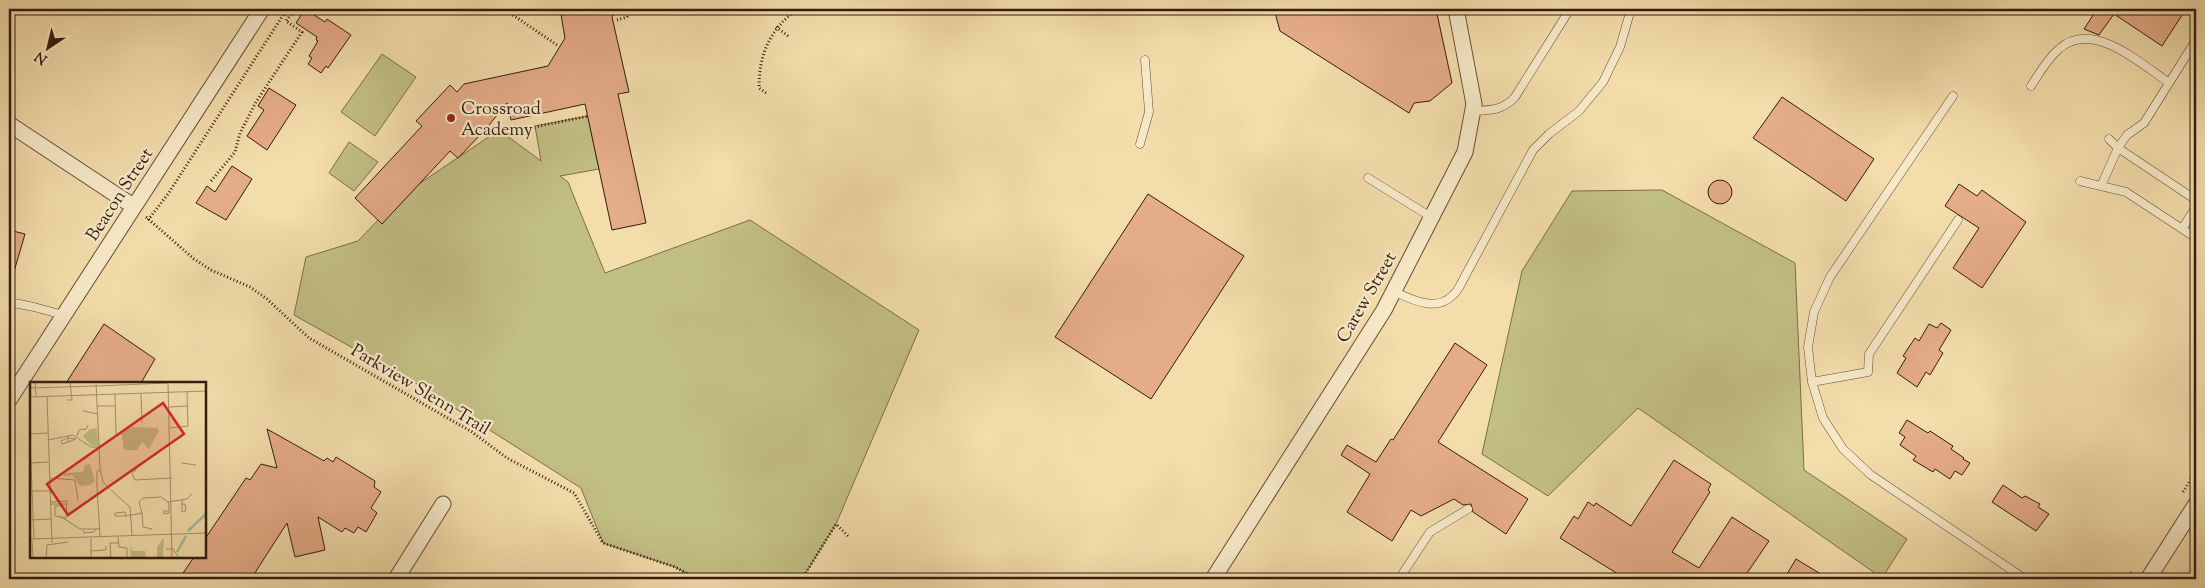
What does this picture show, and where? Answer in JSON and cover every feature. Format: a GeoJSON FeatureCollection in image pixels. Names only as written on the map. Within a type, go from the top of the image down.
{"type":"FeatureCollection","features":[{"type":"Feature","properties":{"kind":"street","name":"Beacon Street"},"geometry":{"type":"LineString","coordinates":[[9,400],[262,9]]}},
{"type":"Feature","properties":{"kind":"street","name":"Carew Street"},"geometry":{"type":"LineString","coordinates":[[1213,579],[1384,310],[1464,152],[1474,104],[1456,9]]}},
{"type":"Feature","properties":{"kind":"street"},"geometry":{"type":"LineString","coordinates":[[9,124],[133,206]]}},
{"type":"Feature","properties":{"kind":"street"},"geometry":{"type":"LineString","coordinates":[[396,579],[443,504]]}},
{"type":"Feature","properties":{"kind":"street"},"geometry":{"type":"LineString","coordinates":[[2148,579],[2196,504]]}},
{"type":"Feature","properties":{"kind":"lane"},"geometry":{"type":"LineString","coordinates":[[1393,292],[1418,302],[1435,305],[1452,296],[1464,278],[1533,150],[1549,134],[1579,111],[1604,82],[1620,47],[1631,9]]}},
{"type":"Feature","properties":{"kind":"lane"},"geometry":{"type":"LineString","coordinates":[[1472,112],[1493,111],[1507,105],[1515,97],[1566,10]]}},
{"type":"Feature","properties":{"kind":"lane"},"geometry":{"type":"LineString","coordinates":[[2031,86],[2056,51],[2070,41],[2082,38],[2096,38],[2112,44],[2168,82]]}},
{"type":"Feature","properties":{"kind":"lane"},"geometry":{"type":"LineString","coordinates":[[2101,186],[2118,148],[2128,135],[2144,123],[2196,40]]}},
{"type":"Feature","properties":{"kind":"lane"},"geometry":{"type":"LineString","coordinates":[[1140,144],[1149,112],[1145,60]]}},
{"type":"Feature","properties":{"kind":"lane"},"geometry":{"type":"LineString","coordinates":[[1953,96],[1830,277],[1814,312],[1808,347],[1812,382],[1823,418],[1843,449],[1871,475],[2025,579]]}},
{"type":"Feature","properties":{"kind":"lane"},"geometry":{"type":"LineString","coordinates":[[2109,139],[2118,148],[2196,200]]}},
{"type":"Feature","properties":{"kind":"lane"},"geometry":{"type":"LineString","coordinates":[[1368,178],[1431,217]]}},
{"type":"Feature","properties":{"kind":"lane"},"geometry":{"type":"LineString","coordinates":[[2080,181],[2126,192],[2196,238]]}},
{"type":"Feature","properties":{"kind":"lane"},"geometry":{"type":"LineString","coordinates":[[2182,229],[2196,207]]}},
{"type":"Feature","properties":{"kind":"lane"},"geometry":{"type":"LineString","coordinates":[[1812,382],[1868,372],[1869,354],[1958,220]]}},
{"type":"Feature","properties":{"kind":"lane"},"geometry":{"type":"LineString","coordinates":[[9,302],[63,315]]}},
{"type":"Feature","properties":{"kind":"lane"},"geometry":{"type":"LineString","coordinates":[[1399,579],[1430,532],[1468,509]]}},
{"type":"Feature","properties":{"kind":"path"},"geometry":{"type":"LineString","coordinates":[[148,220],[168,194],[287,9]]}},
{"type":"Feature","properties":{"kind":"path"},"geometry":{"type":"LineString","coordinates":[[211,181],[235,152],[240,133],[256,102],[302,32],[286,21],[295,9]]}},
{"type":"Feature","properties":{"kind":"path"},"geometry":{"type":"LineString","coordinates":[[504,9],[557,45]]}},
{"type":"Feature","properties":{"kind":"path"},"geometry":{"type":"LineString","coordinates":[[617,20],[627,17],[632,9]]}},
{"type":"Feature","properties":{"kind":"path"},"geometry":{"type":"LineString","coordinates":[[766,93],[759,88],[759,74],[764,51],[776,27],[797,9]]}},
{"type":"Feature","properties":{"kind":"path"},"geometry":{"type":"LineString","coordinates":[[776,27],[788,36]]}},
{"type":"Feature","properties":{"kind":"path"},"geometry":{"type":"LineString","coordinates":[[486,130],[492,136],[588,116]]}},
{"type":"Feature","properties":{"kind":"path","name":"Parkview Slenn Trail"},"geometry":{"type":"LineString","coordinates":[[133,206],[194,259],[211,270],[250,287],[267,298],[309,338],[472,432],[507,458],[574,493],[603,543],[676,567],[697,579]]}},
{"type":"Feature","properties":{"kind":"path"},"geometry":{"type":"LineString","coordinates":[[802,579],[836,524],[849,536]]}},
{"type":"Feature","properties":{"kind":"path"},"geometry":{"type":"LineString","coordinates":[[1176,576],[1181,579]]}},
{"type":"Feature","properties":{"kind":"shaded area"},"geometry":{"type":"Polygon","coordinates":[[[382,54],[416,77],[375,136],[341,112],[382,54]]]}},
{"type":"Feature","properties":{"kind":"shaded area"},"geometry":{"type":"Polygon","coordinates":[[[588,116],[599,169],[560,176],[568,182],[605,273],[750,220],[919,330],[836,524],[802,579],[697,579],[675,567],[603,543],[581,488],[417,384],[294,315],[306,257],[358,241],[401,196],[499,130],[541,161],[535,126],[588,116]]]}},
{"type":"Feature","properties":{"kind":"shaded area"},"geometry":{"type":"Polygon","coordinates":[[[349,142],[378,162],[354,191],[329,173],[349,142]]]}},
{"type":"Feature","properties":{"kind":"shaded area"},"geometry":{"type":"Polygon","coordinates":[[[1662,190],[1795,263],[1804,470],[1907,539],[1882,578],[1638,408],[1548,496],[1482,454],[1522,271],[1572,191],[1662,190]]]}},
{"type":"Feature","properties":{"kind":"building"},"geometry":{"type":"Polygon","coordinates":[[[305,9],[325,22],[327,19],[351,35],[328,68],[326,66],[321,73],[308,64],[312,58],[309,56],[318,41],[316,40],[317,37],[296,23],[305,9]]]}},
{"type":"Feature","properties":{"kind":"building","name":"Crossroad Academy"},"geometry":{"type":"Polygon","coordinates":[[[560,9],[618,9],[612,17],[629,92],[618,94],[646,223],[612,230],[585,104],[511,120],[507,103],[485,130],[458,158],[450,151],[382,224],[355,198],[422,126],[416,121],[450,85],[457,92],[464,84],[548,66],[565,38],[560,9]]]}},
{"type":"Feature","properties":{"kind":"building"},"geometry":{"type":"Polygon","coordinates":[[[1274,9],[1436,9],[1452,83],[1430,101],[1414,103],[1409,113],[1280,31],[1274,9]]]}},
{"type":"Feature","properties":{"kind":"building"},"geometry":{"type":"Polygon","coordinates":[[[2097,9],[2186,9],[2162,46],[2114,14],[2099,35],[2084,29],[2097,9]]]}},
{"type":"Feature","properties":{"kind":"building"},"geometry":{"type":"Polygon","coordinates":[[[269,88],[296,105],[267,150],[247,136],[264,110],[258,106],[269,88]]]}},
{"type":"Feature","properties":{"kind":"building"},"geometry":{"type":"Polygon","coordinates":[[[1782,97],[1874,159],[1846,201],[1753,138],[1782,97]]]}},
{"type":"Feature","properties":{"kind":"building"},"geometry":{"type":"Polygon","coordinates":[[[232,166],[252,179],[226,220],[196,203],[207,186],[215,192],[232,166]]]}},
{"type":"Feature","properties":{"kind":"building"},"geometry":{"type":"Polygon","coordinates":[[[1720,180],[1729,183],[1732,192],[1729,201],[1720,204],[1711,201],[1708,192],[1711,183],[1720,180]]]}},
{"type":"Feature","properties":{"kind":"building"},"geometry":{"type":"Polygon","coordinates":[[[1959,184],[1977,196],[1982,190],[2026,222],[1982,288],[1953,268],[1979,228],[1945,206],[1959,184]]]}},
{"type":"Feature","properties":{"kind":"building"},"geometry":{"type":"Polygon","coordinates":[[[1148,194],[1244,256],[1151,399],[1055,337],[1148,194]]]}},
{"type":"Feature","properties":{"kind":"building"},"geometry":{"type":"Polygon","coordinates":[[[9,230],[25,234],[13,275],[9,275],[9,230]]]}},
{"type":"Feature","properties":{"kind":"building"},"geometry":{"type":"Polygon","coordinates":[[[1941,323],[1951,330],[1939,350],[1943,353],[1930,375],[1926,372],[1917,387],[1897,373],[1906,358],[1903,356],[1915,338],[1919,341],[1929,324],[1937,328],[1941,323]]]}},
{"type":"Feature","properties":{"kind":"building"},"geometry":{"type":"Polygon","coordinates":[[[104,324],[155,359],[142,382],[67,382],[104,324]]]}},
{"type":"Feature","properties":{"kind":"building"},"geometry":{"type":"Polygon","coordinates":[[[1455,343],[1487,365],[1438,442],[1528,499],[1506,534],[1473,512],[1471,504],[1463,505],[1454,499],[1421,516],[1411,510],[1392,541],[1347,512],[1370,474],[1341,455],[1347,445],[1376,462],[1391,439],[1393,440],[1455,343]]]}},
{"type":"Feature","properties":{"kind":"building"},"geometry":{"type":"Polygon","coordinates":[[[1907,420],[1928,433],[1930,431],[1953,446],[1951,449],[1970,463],[1962,475],[1955,471],[1950,479],[1935,469],[1933,472],[1913,460],[1916,456],[1900,445],[1905,437],[1899,433],[1907,420]]]}},
{"type":"Feature","properties":{"kind":"building"},"geometry":{"type":"Polygon","coordinates":[[[267,429],[324,461],[327,458],[333,462],[336,457],[375,481],[374,487],[381,492],[371,508],[377,513],[366,532],[358,527],[354,533],[345,528],[342,532],[318,517],[325,550],[295,557],[287,523],[251,579],[179,579],[193,558],[206,558],[206,538],[246,478],[250,480],[261,464],[277,468],[267,429]]]}},
{"type":"Feature","properties":{"kind":"building"},"geometry":{"type":"Polygon","coordinates":[[[1674,460],[1711,484],[1708,490],[1710,492],[1672,552],[1699,568],[1732,517],[1769,541],[1743,579],[1626,579],[1560,538],[1574,516],[1578,519],[1588,502],[1594,506],[1596,503],[1631,526],[1674,460]]]}},
{"type":"Feature","properties":{"kind":"building"},"geometry":{"type":"Polygon","coordinates":[[[2003,485],[2022,498],[2025,496],[2040,504],[2038,507],[2049,514],[2036,531],[1992,502],[2003,485]]]}},
{"type":"Feature","properties":{"kind":"building"},"geometry":{"type":"Polygon","coordinates":[[[1796,559],[1829,579],[1784,579],[1796,559]]]}},
{"type":"Feature","properties":{"kind":"place","name":"Crossroad Academy"},"geometry":{"type":"Point","coordinates":[451,118]}}]}
